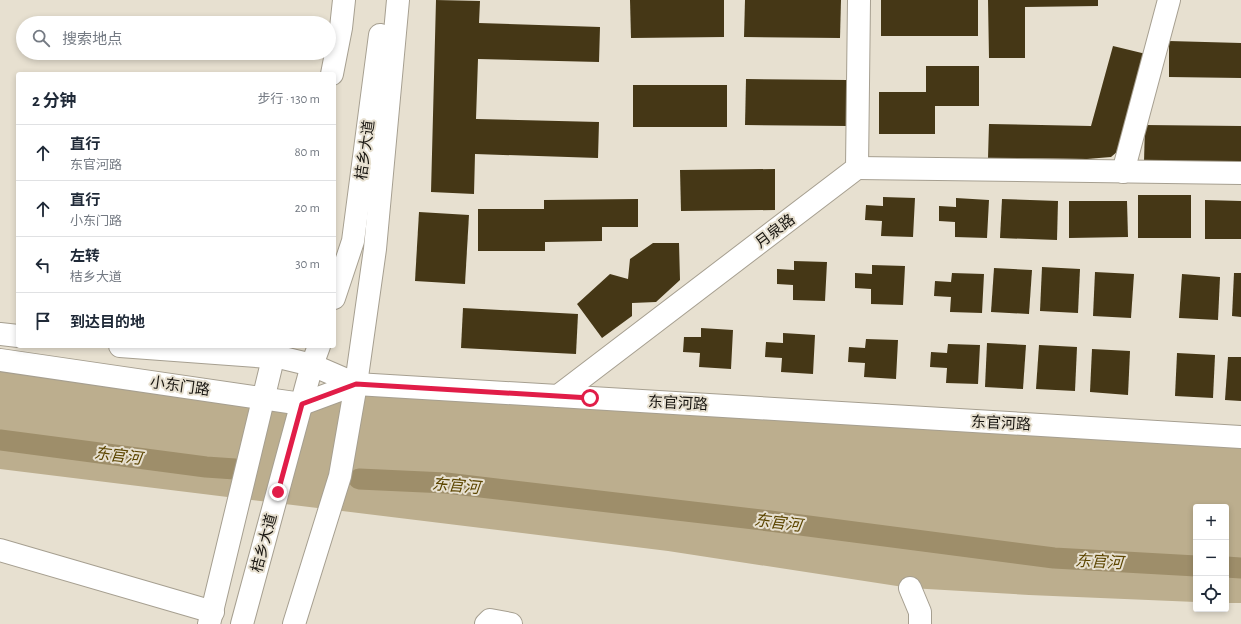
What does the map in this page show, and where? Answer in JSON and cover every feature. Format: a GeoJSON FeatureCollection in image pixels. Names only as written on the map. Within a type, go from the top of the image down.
{"type":"FeatureCollection","features":[{"type":"Feature","properties":{"kind":"street"},"geometry":{"type":"LineString","coordinates":[[336,54],[344,0]]}},
{"type":"Feature","properties":{"kind":"street","name":"桔乡大道"},"geometry":{"type":"LineString","coordinates":[[336,292],[353,241],[383,15],[383,0]]}},
{"type":"Feature","properties":{"kind":"street"},"geometry":{"type":"LineString","coordinates":[[294,624],[340,476],[356,384],[375,249],[398,0]]}},
{"type":"Feature","properties":{"kind":"street"},"geometry":{"type":"LineString","coordinates":[[859,0],[857,168],[1241,173]]}},
{"type":"Feature","properties":{"kind":"street"},"geometry":{"type":"LineString","coordinates":[[1123,172],[1169,0]]}},
{"type":"Feature","properties":{"kind":"street"},"geometry":{"type":"LineString","coordinates":[[332,72],[335,60]]}},
{"type":"Feature","properties":{"kind":"street","name":"月泉路"},"geometry":{"type":"LineString","coordinates":[[558,396],[857,168]]}},
{"type":"Feature","properties":{"kind":"street"},"geometry":{"type":"LineString","coordinates":[[0,334],[16,336]]}},
{"type":"Feature","properties":{"kind":"street","name":"东官河路"},"geometry":{"type":"LineString","coordinates":[[182,348],[275,351],[283,358],[315,356],[356,384],[1241,437]]}},
{"type":"Feature","properties":{"kind":"street"},"geometry":{"type":"LineString","coordinates":[[0,550],[211,618],[275,351]]}},
{"type":"Feature","properties":{"kind":"street","name":"桔乡大道"},"geometry":{"type":"LineString","coordinates":[[242,624],[315,356]]}},
{"type":"Feature","properties":{"kind":"street","name":"小东门路"},"geometry":{"type":"LineString","coordinates":[[0,360],[302,404],[356,384]]}},
{"type":"Feature","properties":{"kind":"street"},"geometry":{"type":"LineString","coordinates":[[910,588],[920,612],[920,624]]}},
{"type":"Feature","properties":{"kind":"street"},"geometry":{"type":"LineString","coordinates":[[486,624],[490,620],[511,624]]}},
{"type":"Feature","properties":{"kind":"shaded area"},"geometry":{"type":"Polygon","coordinates":[[[0,370],[240,402],[356,384],[1241,437],[1241,603],[1229,603],[1229,504],[1193,504],[1193,602],[910,588],[668,551],[0,469],[0,370]]]}},
{"type":"Feature","properties":{"kind":"building"},"geometry":{"type":"Polygon","coordinates":[[[436,0],[480,1],[479,23],[600,27],[599,62],[478,59],[476,119],[599,122],[598,158],[475,154],[474,194],[431,192],[436,0]]]}},
{"type":"Feature","properties":{"kind":"building"},"geometry":{"type":"Polygon","coordinates":[[[630,0],[724,0],[724,37],[631,38],[630,0]]]}},
{"type":"Feature","properties":{"kind":"building"},"geometry":{"type":"Polygon","coordinates":[[[745,0],[841,0],[840,38],[744,37],[745,0]]]}},
{"type":"Feature","properties":{"kind":"building"},"geometry":{"type":"Polygon","coordinates":[[[881,0],[978,0],[978,36],[881,36],[881,0]]]}},
{"type":"Feature","properties":{"kind":"building"},"geometry":{"type":"Polygon","coordinates":[[[988,0],[1098,0],[1098,6],[1025,7],[1025,58],[989,58],[988,0]]]}},
{"type":"Feature","properties":{"kind":"building"},"geometry":{"type":"Polygon","coordinates":[[[1169,41],[1241,43],[1241,78],[1169,77],[1169,41]]]}},
{"type":"Feature","properties":{"kind":"building"},"geometry":{"type":"Polygon","coordinates":[[[1113,46],[1146,54],[1124,146],[1111,157],[1087,159],[988,158],[989,124],[1091,126],[1113,46]]]}},
{"type":"Feature","properties":{"kind":"building"},"geometry":{"type":"Polygon","coordinates":[[[926,66],[979,66],[979,106],[935,106],[935,134],[879,134],[879,92],[926,92],[926,66]]]}},
{"type":"Feature","properties":{"kind":"building"},"geometry":{"type":"Polygon","coordinates":[[[746,79],[848,80],[848,126],[745,125],[746,79]]]}},
{"type":"Feature","properties":{"kind":"building"},"geometry":{"type":"Polygon","coordinates":[[[633,85],[727,85],[727,127],[633,127],[633,85]]]}},
{"type":"Feature","properties":{"kind":"building"},"geometry":{"type":"Polygon","coordinates":[[[1145,125],[1241,126],[1241,163],[1144,162],[1145,125]]]}},
{"type":"Feature","properties":{"kind":"building"},"geometry":{"type":"Polygon","coordinates":[[[775,169],[775,210],[681,211],[680,170],[775,169]]]}},
{"type":"Feature","properties":{"kind":"building"},"geometry":{"type":"Polygon","coordinates":[[[1138,195],[1191,195],[1191,238],[1138,238],[1138,195]]]}},
{"type":"Feature","properties":{"kind":"building"},"geometry":{"type":"Polygon","coordinates":[[[883,197],[915,198],[913,237],[881,236],[882,221],[865,220],[866,205],[883,206],[883,197]]]}},
{"type":"Feature","properties":{"kind":"building"},"geometry":{"type":"Polygon","coordinates":[[[956,198],[989,200],[987,238],[955,237],[955,222],[939,221],[939,206],[956,207],[956,198]]]}},
{"type":"Feature","properties":{"kind":"building"},"geometry":{"type":"Polygon","coordinates":[[[638,199],[638,227],[602,227],[602,241],[545,242],[545,251],[478,251],[478,209],[544,209],[544,200],[638,199]]]}},
{"type":"Feature","properties":{"kind":"building"},"geometry":{"type":"Polygon","coordinates":[[[1002,199],[1058,201],[1057,240],[1000,238],[1002,199]]]}},
{"type":"Feature","properties":{"kind":"building"},"geometry":{"type":"Polygon","coordinates":[[[1205,200],[1241,201],[1241,239],[1205,239],[1205,200]]]}},
{"type":"Feature","properties":{"kind":"building"},"geometry":{"type":"Polygon","coordinates":[[[1069,201],[1127,201],[1128,237],[1069,238],[1069,201]]]}},
{"type":"Feature","properties":{"kind":"building"},"geometry":{"type":"Polygon","coordinates":[[[419,212],[469,215],[465,284],[415,281],[419,212]]]}},
{"type":"Feature","properties":{"kind":"building"},"geometry":{"type":"Polygon","coordinates":[[[653,243],[679,243],[680,280],[656,302],[632,303],[632,316],[602,338],[577,304],[610,274],[628,279],[630,259],[653,243]]]}},
{"type":"Feature","properties":{"kind":"building"},"geometry":{"type":"Polygon","coordinates":[[[794,261],[827,262],[825,301],[793,300],[793,285],[777,284],[777,269],[794,270],[794,261]]]}},
{"type":"Feature","properties":{"kind":"building"},"geometry":{"type":"Polygon","coordinates":[[[872,265],[905,266],[903,305],[871,304],[871,289],[855,288],[855,273],[872,274],[872,265]]]}},
{"type":"Feature","properties":{"kind":"building"},"geometry":{"type":"Polygon","coordinates":[[[1042,267],[1080,269],[1078,313],[1040,311],[1042,267]]]}},
{"type":"Feature","properties":{"kind":"building"},"geometry":{"type":"Polygon","coordinates":[[[994,268],[1032,270],[1029,314],[991,312],[994,268]]]}},
{"type":"Feature","properties":{"kind":"building"},"geometry":{"type":"Polygon","coordinates":[[[1095,272],[1134,274],[1131,318],[1093,316],[1095,272]]]}},
{"type":"Feature","properties":{"kind":"building"},"geometry":{"type":"Polygon","coordinates":[[[952,273],[984,274],[982,313],[950,312],[951,297],[934,296],[935,281],[951,282],[952,273]]]}},
{"type":"Feature","properties":{"kind":"building"},"geometry":{"type":"Polygon","coordinates":[[[1234,273],[1241,273],[1241,317],[1232,316],[1234,273]]]}},
{"type":"Feature","properties":{"kind":"building"},"geometry":{"type":"Polygon","coordinates":[[[1182,274],[1220,277],[1218,320],[1179,318],[1182,274]]]}},
{"type":"Feature","properties":{"kind":"building"},"geometry":{"type":"Polygon","coordinates":[[[463,308],[578,314],[576,354],[461,348],[463,308]]]}},
{"type":"Feature","properties":{"kind":"building"},"geometry":{"type":"Polygon","coordinates":[[[701,328],[733,330],[731,369],[699,367],[700,353],[683,352],[684,337],[701,337],[701,328]]]}},
{"type":"Feature","properties":{"kind":"building"},"geometry":{"type":"Polygon","coordinates":[[[783,333],[815,335],[813,374],[781,372],[782,358],[765,357],[766,342],[783,343],[783,333]]]}},
{"type":"Feature","properties":{"kind":"building"},"geometry":{"type":"Polygon","coordinates":[[[866,339],[898,340],[896,379],[864,377],[865,363],[848,362],[849,347],[865,348],[866,339]]]}},
{"type":"Feature","properties":{"kind":"building"},"geometry":{"type":"Polygon","coordinates":[[[987,343],[1026,345],[1023,389],[985,387],[987,343]]]}},
{"type":"Feature","properties":{"kind":"building"},"geometry":{"type":"Polygon","coordinates":[[[948,344],[980,345],[978,384],[946,383],[947,368],[930,367],[931,352],[947,353],[948,344]]]}},
{"type":"Feature","properties":{"kind":"building"},"geometry":{"type":"Polygon","coordinates":[[[1039,345],[1077,347],[1075,391],[1036,389],[1039,345]]]}},
{"type":"Feature","properties":{"kind":"building"},"geometry":{"type":"Polygon","coordinates":[[[1092,349],[1130,351],[1128,395],[1090,392],[1092,349]]]}},
{"type":"Feature","properties":{"kind":"building"},"geometry":{"type":"Polygon","coordinates":[[[1177,353],[1215,355],[1213,398],[1175,396],[1177,353]]]}},
{"type":"Feature","properties":{"kind":"building"},"geometry":{"type":"Polygon","coordinates":[[[1228,357],[1241,357],[1241,401],[1225,400],[1228,357]]]}},
{"type":"Feature","properties":{"kind":"waterway","name":"东官河"},"geometry":{"type":"LineString","coordinates":[[0,440],[206,467],[235,469]]}},
{"type":"Feature","properties":{"kind":"waterway","name":"东官河"},"geometry":{"type":"LineString","coordinates":[[359,479],[446,483],[770,521],[1054,558],[1193,566]]}},
{"type":"Feature","properties":{"kind":"waterway","name":"东官河"},"geometry":{"type":"LineString","coordinates":[[1229,567],[1241,568]]}},
{"type":"Feature","properties":{"kind":"route"},"geometry":{"type":"LineString","coordinates":[[278,492],[302,404],[356,384],[590,398]]}}]}
